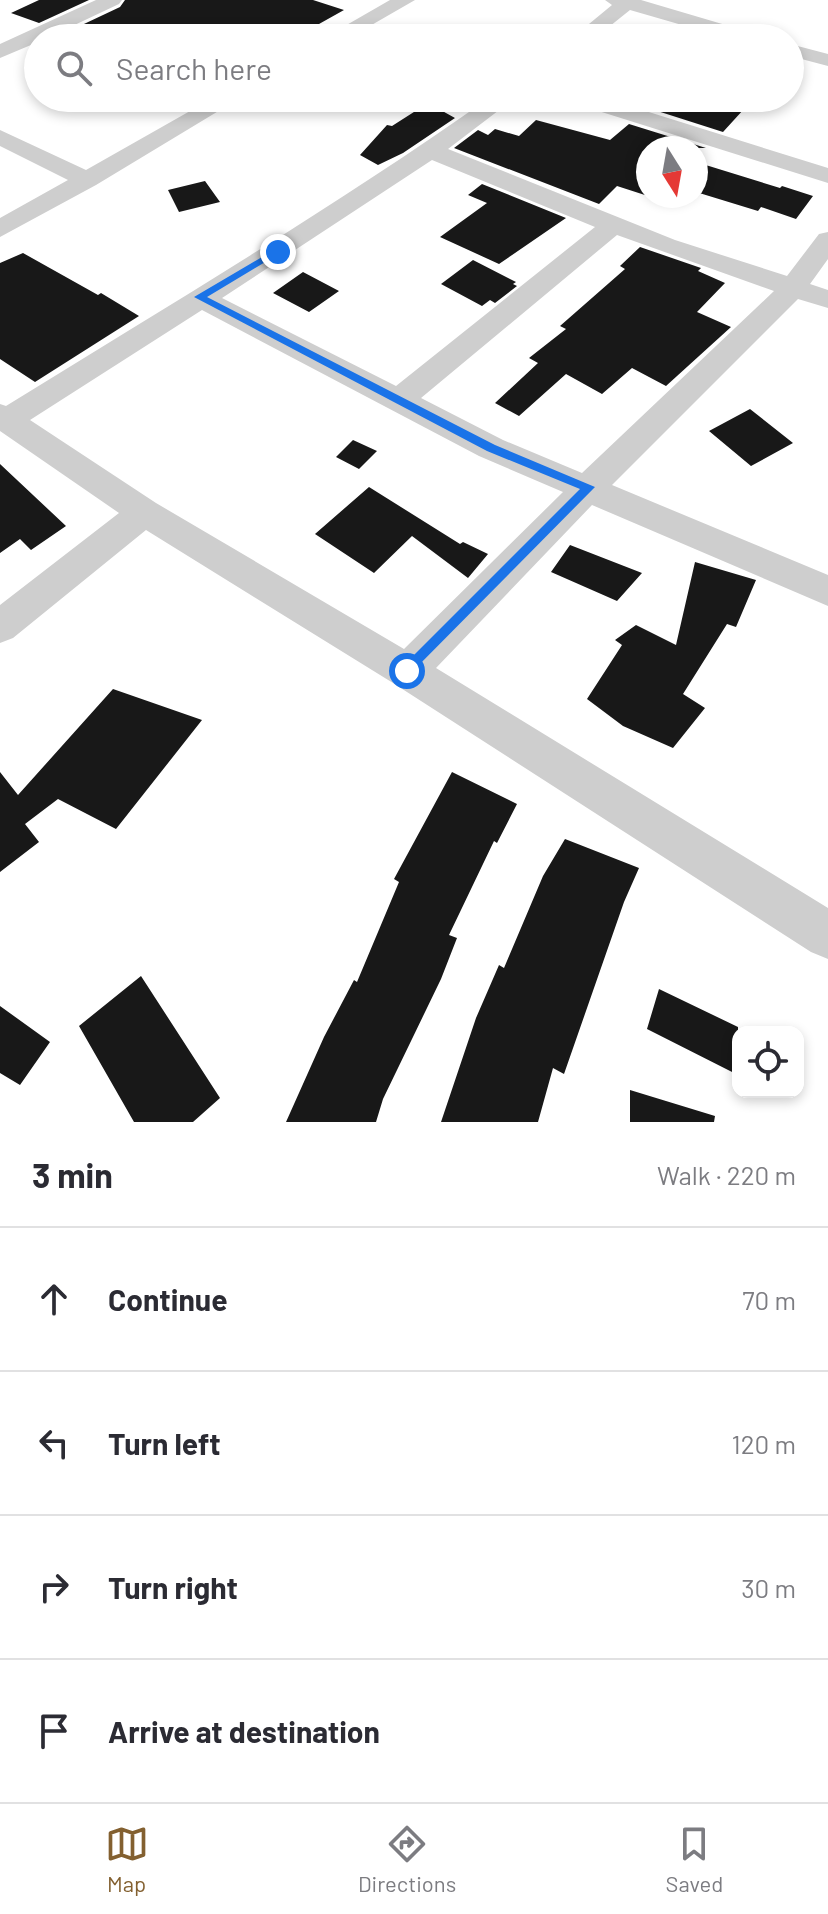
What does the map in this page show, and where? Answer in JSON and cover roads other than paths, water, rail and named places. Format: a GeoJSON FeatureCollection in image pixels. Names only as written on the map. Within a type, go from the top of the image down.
{"type":"FeatureCollection","features":[{"type":"Feature","properties":{"kind":"street"},"geometry":{"type":"LineString","coordinates":[[60,24],[112,0]]}},
{"type":"Feature","properties":{"kind":"street"},"geometry":{"type":"LineString","coordinates":[[359,24],[405,0]]}},
{"type":"Feature","properties":{"kind":"street"},"geometry":{"type":"LineString","coordinates":[[598,24],[624,1],[702,24]]}},
{"type":"Feature","properties":{"kind":"street"},"geometry":{"type":"LineString","coordinates":[[0,52],[24,41]]}},
{"type":"Feature","properties":{"kind":"street"},"geometry":{"type":"LineString","coordinates":[[804,54],[828,60]]}},
{"type":"Feature","properties":{"kind":"street"},"geometry":{"type":"LineString","coordinates":[[0,229],[205,112]]}},
{"type":"Feature","properties":{"kind":"street"},"geometry":{"type":"LineString","coordinates":[[485,112],[278,252],[4,417],[144,512],[407,671],[828,935]]}},
{"type":"Feature","properties":{"kind":"street"},"geometry":{"type":"LineString","coordinates":[[625,112],[828,176]]}},
{"type":"Feature","properties":{"kind":"street"},"geometry":{"type":"LineString","coordinates":[[0,137],[87,180]]}},
{"type":"Feature","properties":{"kind":"street"},"geometry":{"type":"LineString","coordinates":[[431,151],[666,246],[828,299]]}},
{"type":"Feature","properties":{"kind":"street"},"geometry":{"type":"LineString","coordinates":[[399,400],[613,225]]}},
{"type":"Feature","properties":{"kind":"street"},"geometry":{"type":"LineString","coordinates":[[407,671],[589,487],[794,287],[828,240]]}},
{"type":"Feature","properties":{"kind":"street"},"geometry":{"type":"LineString","coordinates":[[199,297],[491,448],[828,591]]}},
{"type":"Feature","properties":{"kind":"street"},"geometry":{"type":"LineString","coordinates":[[0,627],[144,512]]}}]}
